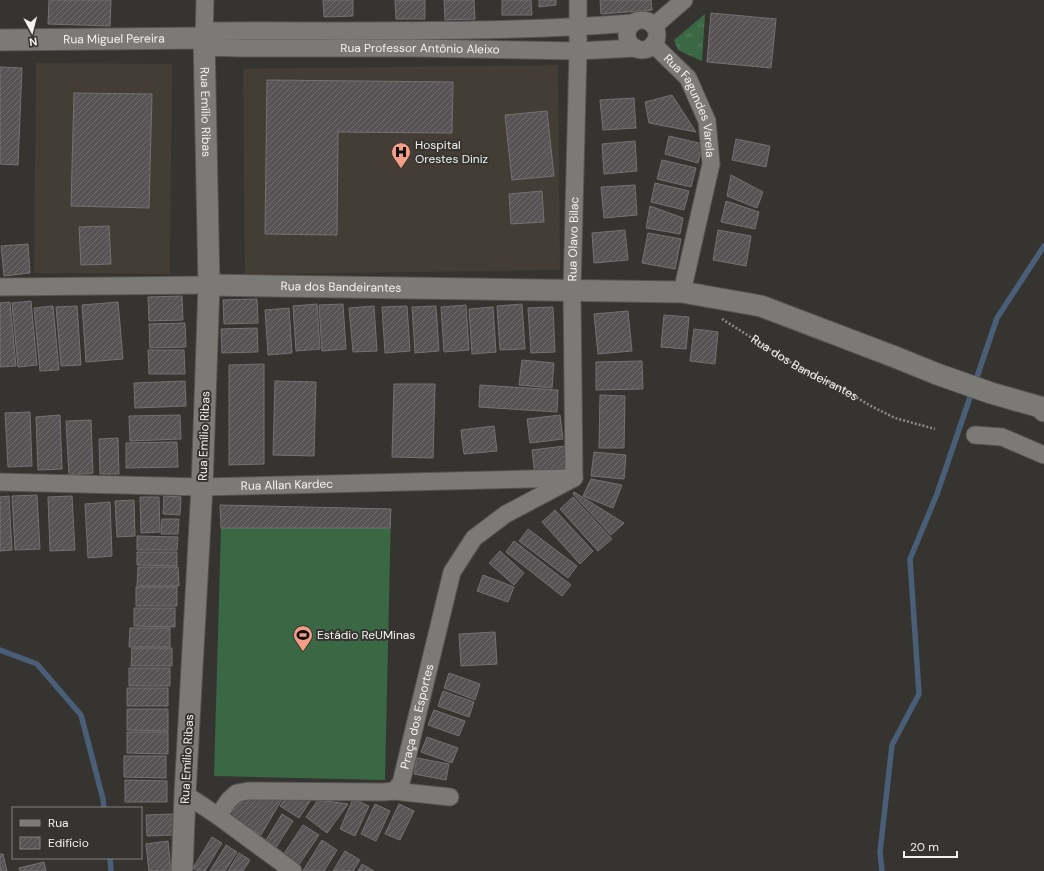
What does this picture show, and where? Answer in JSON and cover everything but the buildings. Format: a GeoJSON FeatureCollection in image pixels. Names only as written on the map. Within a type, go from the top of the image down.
{"type":"FeatureCollection","features":[{"type":"Feature","properties":{"kind":"street","name":"Rua Emílio Ribas"},"geometry":{"type":"LineString","coordinates":[[182,871],[202,487],[209,285],[204,38],[205,0]]}},
{"type":"Feature","properties":{"kind":"street","name":"Rua Olavo Bilac"},"geometry":{"type":"LineString","coordinates":[[574,478],[572,291],[578,0]]}},
{"type":"Feature","properties":{"kind":"street"},"geometry":{"type":"LineString","coordinates":[[654,26],[684,0]]}},
{"type":"Feature","properties":{"kind":"street"},"geometry":{"type":"LineString","coordinates":[[640,20],[648,21],[654,26],[657,34],[656,41],[651,47],[644,50],[636,48],[630,44],[627,37],[628,30],[633,23],[640,20]]}},
{"type":"Feature","properties":{"kind":"street","name":"Rua Professor Antônio Aleixo"},"geometry":{"type":"LineString","coordinates":[[204,38],[314,30],[414,31],[578,27],[633,23]]}},
{"type":"Feature","properties":{"kind":"street"},"geometry":{"type":"LineString","coordinates":[[314,30],[315,48]]}},
{"type":"Feature","properties":{"kind":"street"},"geometry":{"type":"LineString","coordinates":[[413,48],[414,31]]}},
{"type":"Feature","properties":{"kind":"street","name":"Rua Professor Antônio Aleixo"},"geometry":{"type":"LineString","coordinates":[[204,38],[315,48],[578,51],[636,48]]}},
{"type":"Feature","properties":{"kind":"street","name":"Rua Miguel Pereira"},"geometry":{"type":"LineString","coordinates":[[0,40],[204,38]]}},
{"type":"Feature","properties":{"kind":"street","name":"Rua Fagundes Varela"},"geometry":{"type":"LineString","coordinates":[[653,44],[688,78],[707,121],[712,164],[682,292]]}},
{"type":"Feature","properties":{"kind":"street","name":"Rua dos Bandeirantes"},"geometry":{"type":"LineString","coordinates":[[0,287],[209,285],[682,292],[761,306],[937,374],[991,393],[1043,404]]}},
{"type":"Feature","properties":{"kind":"street"},"geometry":{"type":"LineString","coordinates":[[975,435],[1002,437],[1044,455]]}},
{"type":"Feature","properties":{"kind":"street","name":"Rua Allan Kardec"},"geometry":{"type":"LineString","coordinates":[[0,482],[202,487],[574,478]]}},
{"type":"Feature","properties":{"kind":"street","name":"Praça dos Esportes"},"geometry":{"type":"LineString","coordinates":[[394,791],[400,783],[452,572],[474,538],[506,514],[574,478]]}},
{"type":"Feature","properties":{"kind":"street"},"geometry":{"type":"LineString","coordinates":[[218,816],[229,800],[237,793],[248,791],[394,791],[450,796]]}},
{"type":"Feature","properties":{"kind":"street"},"geometry":{"type":"LineString","coordinates":[[185,794],[218,816],[293,871]]}},
{"type":"Feature","properties":{"kind":"path","name":"Rua dos Bandeirantes"},"geometry":{"type":"LineString","coordinates":[[716,316],[798,367],[846,391],[869,405],[895,418],[935,429]]}},
{"type":"Feature","properties":{"kind":"shaded area"},"geometry":{"type":"Polygon","coordinates":[[[36,63],[172,64],[170,274],[34,273],[36,63]]]}},
{"type":"Feature","properties":{"kind":"shaded area","name":"Hospital Orestes Diniz"},"geometry":{"type":"Polygon","coordinates":[[[558,65],[560,270],[245,274],[243,69],[558,65]]]}},
{"type":"Feature","properties":{"kind":"green space"},"geometry":{"type":"Polygon","coordinates":[[[705,14],[702,61],[678,50],[674,40],[705,14]]]}},
{"type":"Feature","properties":{"kind":"green space","name":"Estádio ReUMinas"},"geometry":{"type":"Polygon","coordinates":[[[220,505],[391,509],[385,780],[214,776],[221,528],[220,505]]]}},
{"type":"Feature","properties":{"kind":"waterway"},"geometry":{"type":"LineString","coordinates":[[882,871],[880,852],[892,745],[919,694],[910,559],[937,494],[997,318],[1044,246]]}},
{"type":"Feature","properties":{"kind":"waterway"},"geometry":{"type":"LineString","coordinates":[[0,650],[37,664],[81,715],[104,807]]}},
{"type":"Feature","properties":{"kind":"waterway"},"geometry":{"type":"LineString","coordinates":[[110,859],[111,871]]}},
{"type":"Feature","properties":{"kind":"place","name":"Hospital Orestes Diniz"},"geometry":{"type":"Point","coordinates":[401,169]}},
{"type":"Feature","properties":{"kind":"place","name":"Estádio ReUMinas"},"geometry":{"type":"Point","coordinates":[303,652]}}]}
